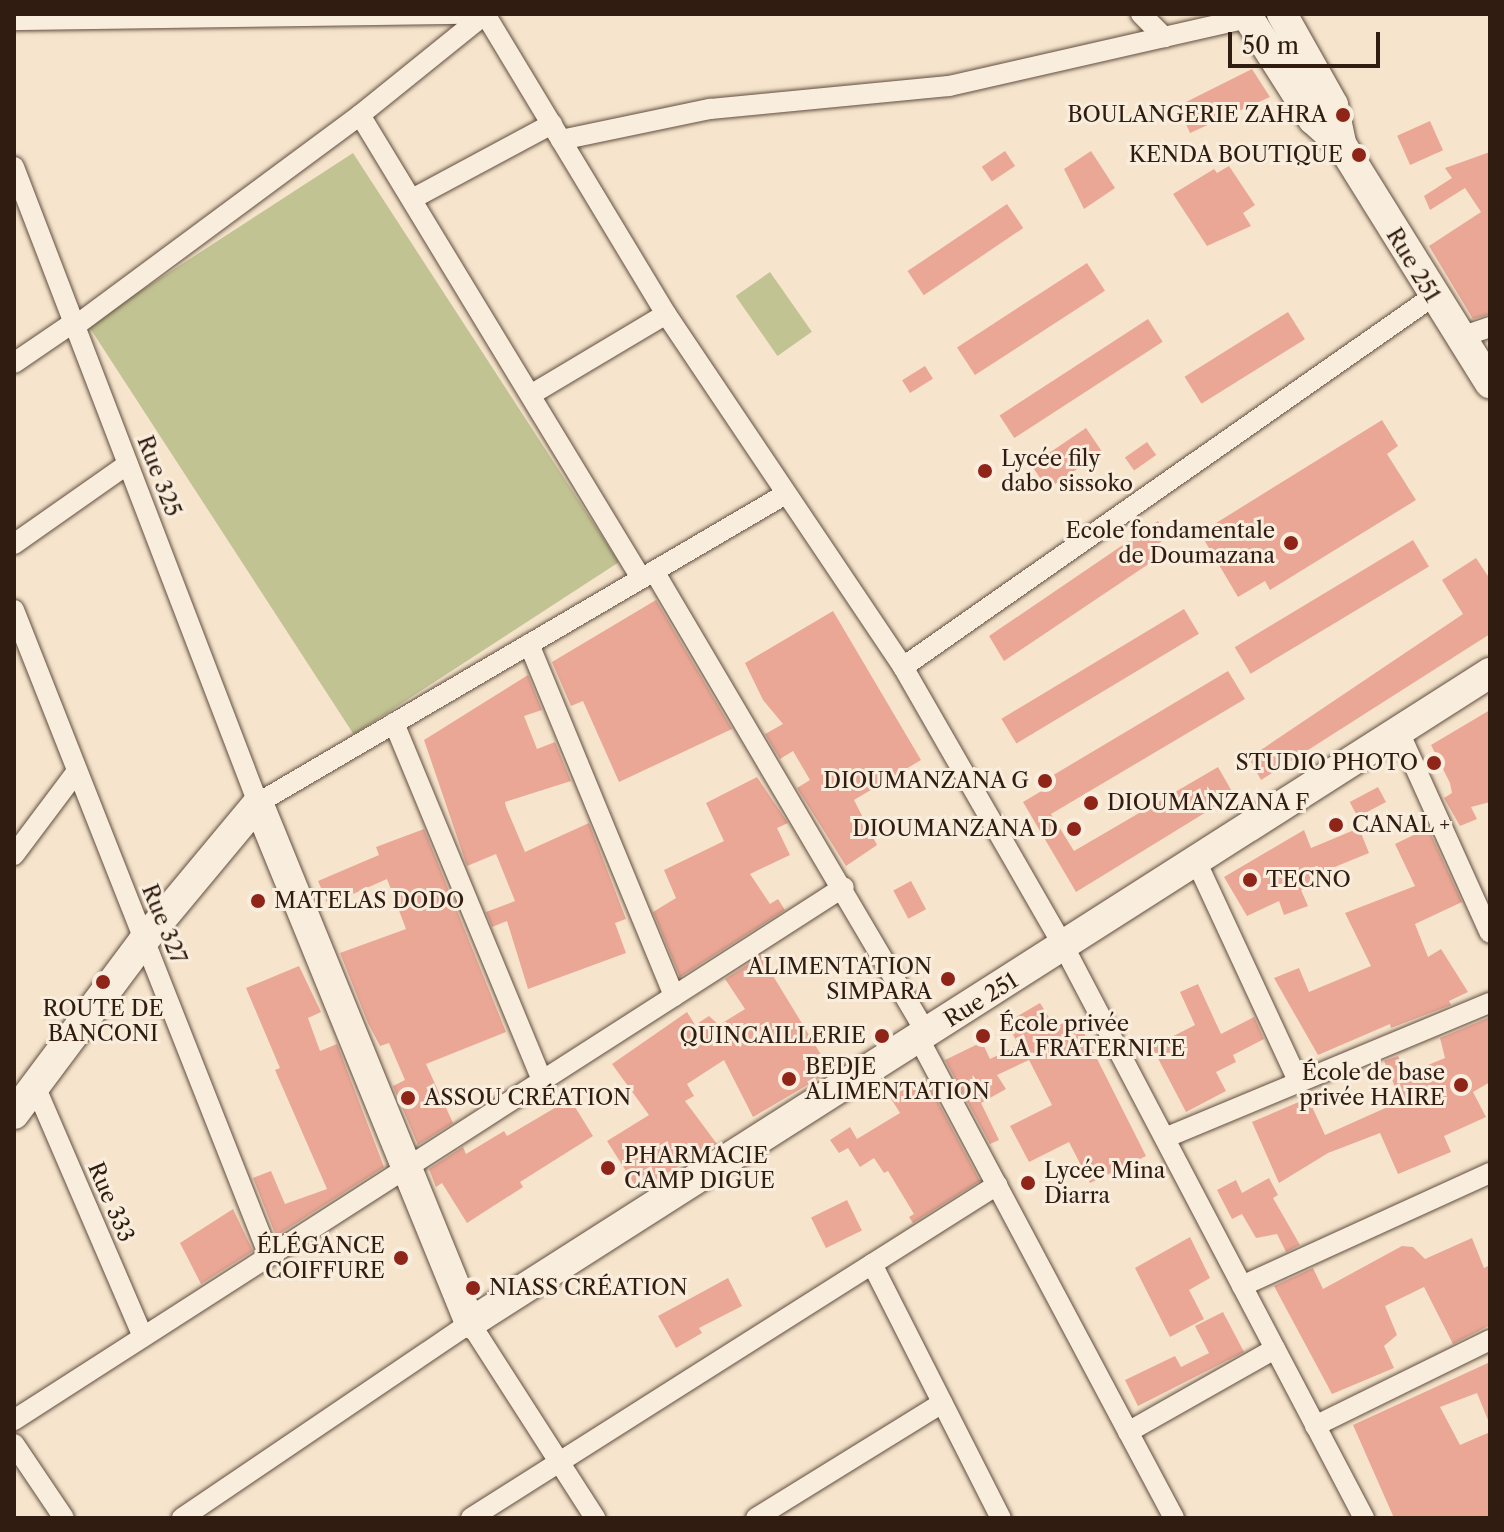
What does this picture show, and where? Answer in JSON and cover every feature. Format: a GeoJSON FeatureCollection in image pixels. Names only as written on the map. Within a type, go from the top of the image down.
{"type":"FeatureCollection","features":[{"type":"Feature","properties":{"kind":"main road","name":"Rue 251"},"geometry":{"type":"LineString","coordinates":[[1282,14],[1333,105],[1341,144]]}},
{"type":"Feature","properties":{"kind":"main road","name":"Rue 251"},"geometry":{"type":"LineString","coordinates":[[1247,16],[1313,119],[1341,144],[1432,297],[1490,383]]}},
{"type":"Feature","properties":{"kind":"main road","name":"Rue 251"},"geometry":{"type":"LineString","coordinates":[[470,1323],[1400,734],[1490,673]]}},
{"type":"Feature","properties":{"kind":"main road"},"geometry":{"type":"LineString","coordinates":[[14,1114],[144,940],[258,803],[470,1323]]}},
{"type":"Feature","properties":{"kind":"street"},"geometry":{"type":"LineString","coordinates":[[14,20],[472,14]]}},
{"type":"Feature","properties":{"kind":"street"},"geometry":{"type":"LineString","coordinates":[[14,363],[74,324],[360,115],[485,14],[666,314],[784,495],[903,667],[1064,947],[1364,1518]]}},
{"type":"Feature","properties":{"kind":"street"},"geometry":{"type":"LineString","coordinates":[[1141,14],[1164,37]]}},
{"type":"Feature","properties":{"kind":"street"},"geometry":{"type":"LineString","coordinates":[[412,199],[557,132],[710,109],[949,86],[1247,16]]}},
{"type":"Feature","properties":{"kind":"street"},"geometry":{"type":"LineString","coordinates":[[360,115],[532,394],[844,887],[997,1185],[1174,1518]]}},
{"type":"Feature","properties":{"kind":"street","name":"Rue 325"},"geometry":{"type":"LineString","coordinates":[[14,167],[258,803]]}},
{"type":"Feature","properties":{"kind":"street"},"geometry":{"type":"LineString","coordinates":[[903,667],[1432,297]]}},
{"type":"Feature","properties":{"kind":"street"},"geometry":{"type":"LineString","coordinates":[[532,394],[666,314]]}},
{"type":"Feature","properties":{"kind":"street"},"geometry":{"type":"LineString","coordinates":[[1458,338],[1490,327]]}},
{"type":"Feature","properties":{"kind":"street"},"geometry":{"type":"LineString","coordinates":[[14,544],[128,464]]}},
{"type":"Feature","properties":{"kind":"street"},"geometry":{"type":"LineString","coordinates":[[258,803],[784,495]]}},
{"type":"Feature","properties":{"kind":"street","name":"Rue 327"},"geometry":{"type":"LineString","coordinates":[[14,610],[269,1256]]}},
{"type":"Feature","properties":{"kind":"street"},"geometry":{"type":"LineString","coordinates":[[529,644],[674,996]]}},
{"type":"Feature","properties":{"kind":"street"},"geometry":{"type":"LineString","coordinates":[[394,723],[542,1081]]}},
{"type":"Feature","properties":{"kind":"street"},"geometry":{"type":"LineString","coordinates":[[1400,734],[1490,933]]}},
{"type":"Feature","properties":{"kind":"street"},"geometry":{"type":"LineString","coordinates":[[14,855],[77,771]]}},
{"type":"Feature","properties":{"kind":"street"},"geometry":{"type":"LineString","coordinates":[[1197,863],[1298,1081]]}},
{"type":"Feature","properties":{"kind":"street"},"geometry":{"type":"LineString","coordinates":[[14,1420],[844,887]]}},
{"type":"Feature","properties":{"kind":"street"},"geometry":{"type":"LineString","coordinates":[[1165,1138],[1490,1003]]}},
{"type":"Feature","properties":{"kind":"street","name":"Rue 333"},"geometry":{"type":"LineString","coordinates":[[35,1086],[143,1337]]}},
{"type":"Feature","properties":{"kind":"street"},"geometry":{"type":"LineString","coordinates":[[1242,1286],[1490,1173]]}},
{"type":"Feature","properties":{"kind":"street"},"geometry":{"type":"LineString","coordinates":[[471,1518],[997,1185]]}},
{"type":"Feature","properties":{"kind":"street"},"geometry":{"type":"LineString","coordinates":[[872,1264],[1001,1518]]}},
{"type":"Feature","properties":{"kind":"street"},"geometry":{"type":"LineString","coordinates":[[182,1518],[470,1323],[595,1518]]}},
{"type":"Feature","properties":{"kind":"street"},"geometry":{"type":"LineString","coordinates":[[1315,1426],[1490,1340]]}},
{"type":"Feature","properties":{"kind":"street"},"geometry":{"type":"LineString","coordinates":[[1128,1432],[1275,1349]]}},
{"type":"Feature","properties":{"kind":"street"},"geometry":{"type":"LineString","coordinates":[[756,1518],[942,1403]]}},
{"type":"Feature","properties":{"kind":"street"},"geometry":{"type":"LineString","coordinates":[[14,1444],[64,1518]]}},
{"type":"Feature","properties":{"kind":"green space"},"geometry":{"type":"Polygon","coordinates":[[[353,153],[619,562],[354,734],[88,325],[353,153]]]}},
{"type":"Feature","properties":{"kind":"green space"},"geometry":{"type":"Polygon","coordinates":[[[770,272],[812,332],[777,356],[736,296],[770,272]]]}},
{"type":"Feature","properties":{"kind":"building"},"geometry":{"type":"Polygon","coordinates":[[[1252,69],[1270,97],[1190,133],[1178,106],[1252,69]]]}},
{"type":"Feature","properties":{"kind":"building"},"geometry":{"type":"Polygon","coordinates":[[[1430,121],[1443,150],[1410,165],[1397,136],[1430,121]]]}},
{"type":"Feature","properties":{"kind":"building"},"geometry":{"type":"Polygon","coordinates":[[[1005,151],[1015,166],[992,182],[982,167],[1005,151]]]}},
{"type":"Feature","properties":{"kind":"building"},"geometry":{"type":"Polygon","coordinates":[[[1091,151],[1115,188],[1084,209],[1064,169],[1091,151]]]}},
{"type":"Feature","properties":{"kind":"building"},"geometry":{"type":"Polygon","coordinates":[[[1490,152],[1490,314],[1473,319],[1429,246],[1481,212],[1465,188],[1430,210],[1424,196],[1452,178],[1445,168],[1490,152]]]}},
{"type":"Feature","properties":{"kind":"building"},"geometry":{"type":"Polygon","coordinates":[[[1229,166],[1255,205],[1243,213],[1251,226],[1207,246],[1173,194],[1214,169],[1217,173],[1229,166]]]}},
{"type":"Feature","properties":{"kind":"building"},"geometry":{"type":"Polygon","coordinates":[[[1007,204],[1023,228],[924,295],[908,271],[1007,204]]]}},
{"type":"Feature","properties":{"kind":"building"},"geometry":{"type":"Polygon","coordinates":[[[1087,263],[1105,291],[975,375],[957,347],[1087,263]]]}},
{"type":"Feature","properties":{"kind":"building"},"geometry":{"type":"Polygon","coordinates":[[[1288,312],[1305,339],[1201,404],[1185,377],[1288,312]]]}},
{"type":"Feature","properties":{"kind":"building"},"geometry":{"type":"Polygon","coordinates":[[[1148,319],[1163,342],[1014,438],[1000,415],[1148,319]]]}},
{"type":"Feature","properties":{"kind":"building"},"geometry":{"type":"Polygon","coordinates":[[[925,366],[933,379],[910,393],[902,380],[925,366]]]}},
{"type":"Feature","properties":{"kind":"building"},"geometry":{"type":"Polygon","coordinates":[[[1382,420],[1398,446],[1387,454],[1416,500],[1270,590],[1265,581],[1238,597],[1200,533],[1382,420]]]}},
{"type":"Feature","properties":{"kind":"building"},"geometry":{"type":"Polygon","coordinates":[[[1086,428],[1102,452],[1048,489],[1031,465],[1086,428]]]}},
{"type":"Feature","properties":{"kind":"building"},"geometry":{"type":"Polygon","coordinates":[[[1147,442],[1156,455],[1134,471],[1125,457],[1147,442]]]}},
{"type":"Feature","properties":{"kind":"building"},"geometry":{"type":"Polygon","coordinates":[[[1158,521],[1168,537],[1150,549],[1156,559],[1004,661],[989,636],[1158,521]]]}},
{"type":"Feature","properties":{"kind":"building"},"geometry":{"type":"Polygon","coordinates":[[[1413,540],[1429,567],[1251,674],[1235,647],[1413,540]]]}},
{"type":"Feature","properties":{"kind":"building"},"geometry":{"type":"Polygon","coordinates":[[[1476,558],[1490,579],[1490,634],[1261,780],[1249,758],[1463,614],[1442,580],[1476,558]]]}},
{"type":"Feature","properties":{"kind":"building"},"geometry":{"type":"Polygon","coordinates":[[[656,600],[732,729],[619,782],[583,701],[571,706],[552,662],[656,600]]]}},
{"type":"Feature","properties":{"kind":"building"},"geometry":{"type":"Polygon","coordinates":[[[1184,609],[1199,634],[1016,744],[1001,719],[1184,609]]]}},
{"type":"Feature","properties":{"kind":"building"},"geometry":{"type":"Polygon","coordinates":[[[833,611],[921,760],[854,800],[877,845],[846,866],[797,788],[810,780],[793,751],[780,759],[765,734],[783,724],[763,700],[745,663],[833,611]]]}},
{"type":"Feature","properties":{"kind":"building"},"geometry":{"type":"Polygon","coordinates":[[[1228,671],[1245,699],[1051,814],[1074,851],[1218,767],[1234,795],[1076,892],[1023,802],[1055,783],[1050,777],[1228,671]]]}},
{"type":"Feature","properties":{"kind":"building"},"geometry":{"type":"Polygon","coordinates":[[[528,675],[542,710],[524,716],[537,749],[555,742],[571,781],[505,802],[506,807],[525,852],[589,823],[626,919],[615,923],[626,953],[528,989],[507,921],[492,927],[486,912],[515,901],[496,854],[467,866],[424,740],[528,675]]]}},
{"type":"Feature","properties":{"kind":"building"},"geometry":{"type":"Polygon","coordinates":[[[1490,710],[1490,802],[1471,807],[1477,819],[1460,826],[1444,798],[1452,793],[1450,783],[1431,745],[1490,710]]]}},
{"type":"Feature","properties":{"kind":"building"},"geometry":{"type":"Polygon","coordinates":[[[757,777],[788,823],[777,828],[790,855],[750,874],[770,904],[778,899],[785,910],[680,977],[653,912],[676,898],[664,870],[724,841],[706,803],[757,777]]]}},
{"type":"Feature","properties":{"kind":"building"},"geometry":{"type":"Polygon","coordinates":[[[1378,787],[1386,802],[1358,817],[1350,802],[1378,787]]]}},
{"type":"Feature","properties":{"kind":"building"},"geometry":{"type":"Polygon","coordinates":[[[1359,828],[1369,853],[1320,873],[1322,880],[1301,890],[1308,906],[1284,915],[1279,901],[1247,916],[1224,877],[1304,830],[1311,848],[1359,828]]]}},
{"type":"Feature","properties":{"kind":"building"},"geometry":{"type":"Polygon","coordinates":[[[1428,828],[1462,902],[1415,924],[1428,957],[1441,949],[1468,992],[1449,1001],[1451,1005],[1391,1028],[1390,1024],[1318,1055],[1274,978],[1299,968],[1309,992],[1371,966],[1345,913],[1415,886],[1395,844],[1428,828]]]}},
{"type":"Feature","properties":{"kind":"building"},"geometry":{"type":"Polygon","coordinates":[[[424,829],[506,1032],[426,1064],[453,1123],[418,1145],[393,1086],[405,1080],[389,1043],[380,1046],[368,1023],[340,953],[406,929],[387,879],[328,905],[318,881],[379,855],[376,847],[424,829]]]}},
{"type":"Feature","properties":{"kind":"building"},"geometry":{"type":"Polygon","coordinates":[[[911,881],[926,909],[908,919],[893,890],[911,881]]]}},
{"type":"Feature","properties":{"kind":"building"},"geometry":{"type":"Polygon","coordinates":[[[761,956],[831,1071],[753,1117],[724,1060],[687,1084],[694,1096],[685,1101],[717,1144],[638,1190],[607,1141],[649,1115],[612,1064],[687,1012],[695,1025],[709,1016],[719,1025],[745,1009],[725,979],[761,956]]]}},
{"type":"Feature","properties":{"kind":"building"},"geometry":{"type":"Polygon","coordinates":[[[299,966],[321,1012],[308,1018],[320,1051],[337,1044],[384,1167],[276,1236],[253,1178],[271,1171],[285,1204],[327,1189],[275,1070],[280,1068],[246,988],[299,966]]]}},
{"type":"Feature","properties":{"kind":"building"},"geometry":{"type":"Polygon","coordinates":[[[1198,984],[1221,1034],[1254,1017],[1264,1039],[1233,1055],[1236,1062],[1216,1072],[1226,1091],[1186,1112],[1152,1047],[1195,1025],[1180,992],[1198,984]]]}},
{"type":"Feature","properties":{"kind":"building"},"geometry":{"type":"Polygon","coordinates":[[[1040,1003],[1055,1027],[1076,1017],[1146,1156],[1090,1183],[1069,1142],[1029,1162],[1010,1126],[1052,1105],[1029,1060],[997,1075],[1006,1089],[981,1103],[999,1140],[990,1144],[945,1060],[982,1042],[990,1059],[1019,1045],[1006,1023],[1040,1003]]]}},
{"type":"Feature","properties":{"kind":"building"},"geometry":{"type":"Polygon","coordinates":[[[1490,1017],[1490,1082],[1473,1092],[1486,1117],[1444,1136],[1451,1152],[1398,1174],[1380,1133],[1328,1153],[1279,1183],[1252,1122],[1308,1098],[1325,1135],[1401,1101],[1384,1061],[1398,1056],[1406,1074],[1445,1058],[1440,1038],[1490,1017]]]}},
{"type":"Feature","properties":{"kind":"building"},"geometry":{"type":"Polygon","coordinates":[[[925,1078],[980,1181],[913,1223],[909,1217],[914,1214],[888,1171],[884,1173],[874,1158],[860,1167],[848,1148],[839,1153],[830,1140],[850,1127],[857,1139],[900,1113],[890,1097],[925,1078]]]}},
{"type":"Feature","properties":{"kind":"building"},"geometry":{"type":"Polygon","coordinates":[[[570,1099],[593,1136],[520,1182],[523,1187],[467,1223],[442,1183],[436,1187],[429,1169],[463,1147],[466,1154],[504,1131],[507,1136],[570,1099]]]}},
{"type":"Feature","properties":{"kind":"building"},"geometry":{"type":"Polygon","coordinates":[[[1269,1178],[1278,1195],[1273,1198],[1300,1245],[1286,1252],[1277,1234],[1256,1238],[1242,1214],[1232,1219],[1217,1190],[1236,1180],[1242,1193],[1269,1178]]]}},
{"type":"Feature","properties":{"kind":"building"},"geometry":{"type":"Polygon","coordinates":[[[847,1200],[862,1231],[826,1248],[811,1218],[847,1200]]]}},
{"type":"Feature","properties":{"kind":"building"},"geometry":{"type":"Polygon","coordinates":[[[233,1209],[253,1251],[201,1284],[180,1243],[233,1209]]]}},
{"type":"Feature","properties":{"kind":"building"},"geometry":{"type":"Polygon","coordinates":[[[1190,1237],[1210,1278],[1189,1290],[1204,1319],[1170,1337],[1135,1268],[1190,1237]]]}},
{"type":"Feature","properties":{"kind":"building"},"geometry":{"type":"Polygon","coordinates":[[[1472,1238],[1484,1268],[1490,1265],[1490,1325],[1453,1344],[1424,1287],[1385,1306],[1397,1335],[1384,1346],[1394,1368],[1332,1394],[1274,1286],[1313,1268],[1323,1289],[1402,1246],[1413,1247],[1425,1259],[1472,1238]]]}},
{"type":"Feature","properties":{"kind":"building"},"geometry":{"type":"Polygon","coordinates":[[[728,1278],[742,1306],[699,1328],[702,1333],[676,1348],[658,1316],[728,1278]]]}},
{"type":"Feature","properties":{"kind":"building"},"geometry":{"type":"Polygon","coordinates":[[[1223,1312],[1244,1352],[1138,1406],[1125,1380],[1175,1356],[1181,1367],[1209,1353],[1195,1326],[1223,1312]]]}},
{"type":"Feature","properties":{"kind":"building"},"geometry":{"type":"Polygon","coordinates":[[[1490,1362],[1490,1425],[1477,1393],[1440,1407],[1460,1445],[1490,1432],[1490,1518],[1394,1518],[1353,1425],[1490,1362]]]}},
{"type":"Feature","properties":{"kind":"place","name":"BOULANGERIE ZAHRA"},"geometry":{"type":"Point","coordinates":[1343,115]}},
{"type":"Feature","properties":{"kind":"place","name":"KENDA BOUTIQUE"},"geometry":{"type":"Point","coordinates":[1359,155]}},
{"type":"Feature","properties":{"kind":"place","name":"Lycée fily dabo sissoko"},"geometry":{"type":"Point","coordinates":[985,471]}},
{"type":"Feature","properties":{"kind":"place","name":"Ecole fondamentale de Doumazana"},"geometry":{"type":"Point","coordinates":[1291,543]}},
{"type":"Feature","properties":{"kind":"place","name":"STUDIO PHOTO"},"geometry":{"type":"Point","coordinates":[1434,763]}},
{"type":"Feature","properties":{"kind":"place","name":"DIOUMANZANA G"},"geometry":{"type":"Point","coordinates":[1045,781]}},
{"type":"Feature","properties":{"kind":"place","name":"DIOUMANZANA F"},"geometry":{"type":"Point","coordinates":[1091,803]}},
{"type":"Feature","properties":{"kind":"place","name":"CANAL +"},"geometry":{"type":"Point","coordinates":[1336,825]}},
{"type":"Feature","properties":{"kind":"place","name":"DIOUMANZANA D"},"geometry":{"type":"Point","coordinates":[1074,829]}},
{"type":"Feature","properties":{"kind":"place","name":"TECNO"},"geometry":{"type":"Point","coordinates":[1250,880]}},
{"type":"Feature","properties":{"kind":"place","name":"MATELAS DODO"},"geometry":{"type":"Point","coordinates":[258,901]}},
{"type":"Feature","properties":{"kind":"place","name":"ALIMENTATION SIMPARA"},"geometry":{"type":"Point","coordinates":[948,979]}},
{"type":"Feature","properties":{"kind":"place","name":"ROUTE DE BANCONI"},"geometry":{"type":"Point","coordinates":[103,982]}},
{"type":"Feature","properties":{"kind":"place","name":"QUINCAILLERIE"},"geometry":{"type":"Point","coordinates":[882,1036]}},
{"type":"Feature","properties":{"kind":"place","name":"École privée LA FRATERNITE"},"geometry":{"type":"Point","coordinates":[983,1036]}},
{"type":"Feature","properties":{"kind":"place","name":"BEDJE ALIMENTATION"},"geometry":{"type":"Point","coordinates":[789,1079]}},
{"type":"Feature","properties":{"kind":"place","name":"École de base privée HAIRE"},"geometry":{"type":"Point","coordinates":[1461,1085]}},
{"type":"Feature","properties":{"kind":"place","name":"ASSOU CRÉATION"},"geometry":{"type":"Point","coordinates":[408,1098]}},
{"type":"Feature","properties":{"kind":"place","name":"PHARMACIE CAMP DIGUE"},"geometry":{"type":"Point","coordinates":[608,1168]}},
{"type":"Feature","properties":{"kind":"place","name":"Lycée Mina Diarra"},"geometry":{"type":"Point","coordinates":[1028,1183]}},
{"type":"Feature","properties":{"kind":"place","name":"ÉLÉGANCE COIFFURE"},"geometry":{"type":"Point","coordinates":[401,1258]}},
{"type":"Feature","properties":{"kind":"place","name":"NIASS CRÉATION"},"geometry":{"type":"Point","coordinates":[473,1288]}}]}
